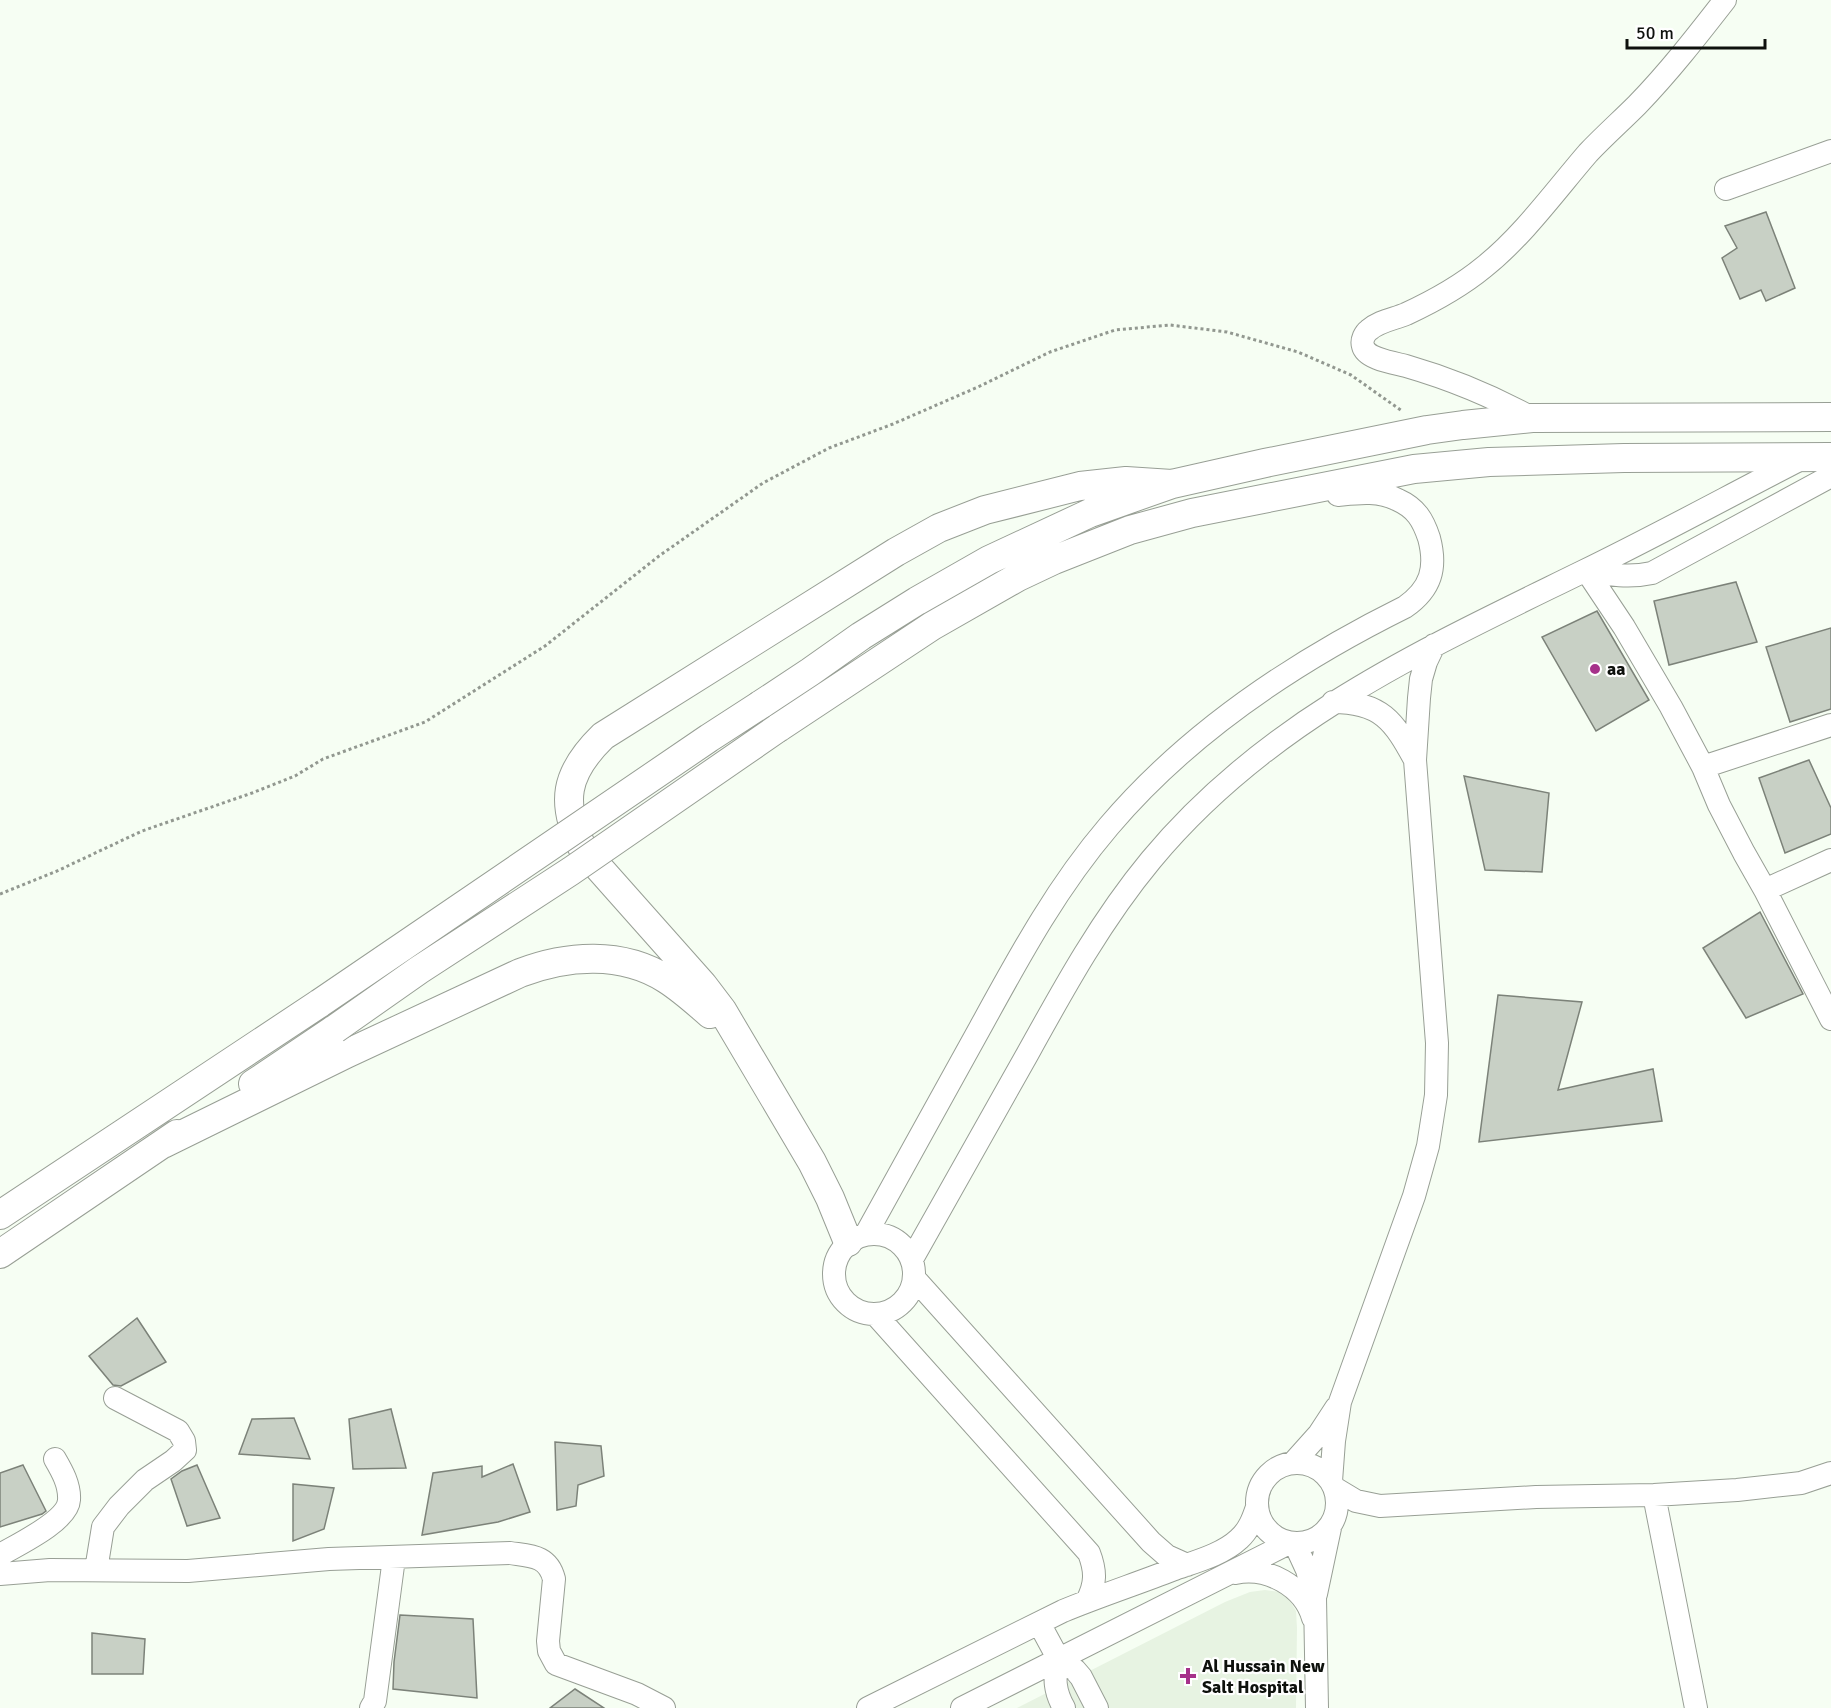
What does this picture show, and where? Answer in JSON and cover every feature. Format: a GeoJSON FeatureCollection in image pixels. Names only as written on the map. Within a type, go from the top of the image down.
{"type":"FeatureCollection","features":[{"type":"Feature","properties":{"kind":"main road"},"geometry":{"type":"LineString","coordinates":[[1622,417],[1624,458]]}},
{"type":"Feature","properties":{"kind":"main road"},"geometry":{"type":"LineString","coordinates":[[0,1215],[320,1003],[861,636],[989,560],[1090,513],[1172,484],[1265,462],[1427,430],[1532,418],[1831,417]]}},
{"type":"Feature","properties":{"kind":"main road"},"geometry":{"type":"LineString","coordinates":[[0,1254],[932,626],[1018,577],[1054,560],[1130,530],[1192,513],[1414,469],[1489,462],[1624,458],[1818,457]]}},
{"type":"Feature","properties":{"kind":"main road"},"geometry":{"type":"LineString","coordinates":[[857,1238],[722,1010],[703,985],[584,851],[574,833],[569,813],[568,792],[574,776],[581,761],[603,736],[896,552],[939,528],[985,510],[1080,486],[1126,481],[1172,484]]}},
{"type":"Feature","properties":{"kind":"main road"},"geometry":{"type":"LineString","coordinates":[[163,1144],[346,1054],[520,973],[543,964],[568,959],[593,958],[618,961],[665,978],[739,1037]]}},
{"type":"Feature","properties":{"kind":"street"},"geometry":{"type":"LineString","coordinates":[[1532,418],[1473,388],[1438,375],[1377,358],[1368,353],[1363,346],[1362,339],[1366,331],[1421,307],[1462,283],[1502,252],[1590,151],[1672,67],[1725,0]]}},
{"type":"Feature","properties":{"kind":"street"},"geometry":{"type":"LineString","coordinates":[[1726,189],[1831,151]]}},
{"type":"Feature","properties":{"kind":"street"},"geometry":{"type":"LineString","coordinates":[[1291,492],[1318,495],[1362,492],[1379,494],[1397,499],[1413,509],[1424,522],[1433,552],[1432,571],[1424,589],[1405,607],[1322,651],[1243,704],[1170,765],[1110,825],[1083,858],[1035,928],[857,1238],[839,1253],[834,1267],[834,1281],[839,1295],[849,1306],[876,1315],[897,1308],[906,1300],[912,1290],[914,1269],[1081,957],[1127,890],[1180,828],[1216,792],[1268,747],[1333,702],[1383,673],[1434,645],[1818,457]]}},
{"type":"Feature","properties":{"kind":"street"},"geometry":{"type":"LineString","coordinates":[[1586,570],[1635,577],[1652,573],[1831,476]]}},
{"type":"Feature","properties":{"kind":"street"},"geometry":{"type":"LineString","coordinates":[[1586,570],[1624,627],[1665,697],[1831,1019]]}},
{"type":"Feature","properties":{"kind":"street"},"geometry":{"type":"LineString","coordinates":[[1315,1598],[1330,1527],[1337,1514],[1338,1502],[1333,1485],[1334,1441],[1340,1402],[1414,1196],[1428,1146],[1436,1095],[1437,1043],[1415,760],[1421,680],[1434,645]]}},
{"type":"Feature","properties":{"kind":"street"},"geometry":{"type":"LineString","coordinates":[[1333,702],[1365,705],[1379,712],[1402,736],[1415,760]]}},
{"type":"Feature","properties":{"kind":"street"},"geometry":{"type":"LineString","coordinates":[[1703,767],[1831,725]]}},
{"type":"Feature","properties":{"kind":"street"},"geometry":{"type":"LineString","coordinates":[[1765,890],[1831,860]]}},
{"type":"Feature","properties":{"kind":"street"},"geometry":{"type":"LineString","coordinates":[[857,1238],[881,1234],[894,1238],[905,1247],[914,1269],[1151,1542],[1167,1556],[1187,1565]]}},
{"type":"Feature","properties":{"kind":"street"},"geometry":{"type":"LineString","coordinates":[[876,1315],[1089,1553],[1094,1564],[1095,1577],[1088,1601]]}},
{"type":"Feature","properties":{"kind":"street"},"geometry":{"type":"LineString","coordinates":[[96,1570],[103,1527],[119,1506],[145,1480],[185,1450],[184,1441],[178,1431],[115,1398]]}},
{"type":"Feature","properties":{"kind":"street"},"geometry":{"type":"LineString","coordinates":[[1293,1463],[1319,1434],[1340,1402]]}},
{"type":"Feature","properties":{"kind":"street"},"geometry":{"type":"LineString","coordinates":[[0,1555],[57,1520],[66,1510],[69,1500],[66,1480],[55,1459]]}},
{"type":"Feature","properties":{"kind":"street"},"geometry":{"type":"LineString","coordinates":[[1317,1708],[1315,1598],[1307,1570],[1292,1544],[1276,1538],[1260,1519],[1257,1494],[1262,1482],[1276,1469],[1293,1463],[1308,1464],[1321,1470],[1333,1485],[1356,1501],[1380,1506]]}},
{"type":"Feature","properties":{"kind":"street"},"geometry":{"type":"LineString","coordinates":[[962,1708],[1225,1575],[1292,1544],[1308,1543],[1320,1537],[1330,1527],[1363,1511],[1380,1506],[1536,1497],[1654,1496],[1773,1487],[1801,1483],[1831,1473]]}},
{"type":"Feature","properties":{"kind":"street"},"geometry":{"type":"LineString","coordinates":[[1654,1496],[1696,1708]]}},
{"type":"Feature","properties":{"kind":"street"},"geometry":{"type":"LineString","coordinates":[[867,1708],[1088,1601],[1211,1556],[1238,1540],[1247,1530],[1257,1506]]}},
{"type":"Feature","properties":{"kind":"street"},"geometry":{"type":"LineString","coordinates":[[0,1574],[50,1570],[188,1571],[329,1559],[510,1553],[527,1555],[544,1561],[552,1570],[554,1579],[548,1641],[549,1651],[556,1664],[637,1694],[664,1708]]}},
{"type":"Feature","properties":{"kind":"street"},"geometry":{"type":"LineString","coordinates":[[371,1708],[375,1701],[394,1558]]}},
{"type":"Feature","properties":{"kind":"street"},"geometry":{"type":"LineString","coordinates":[[1225,1575],[1242,1571],[1259,1572],[1276,1577],[1291,1586],[1303,1599],[1312,1614],[1317,1630]]}},
{"type":"Feature","properties":{"kind":"street"},"geometry":{"type":"LineString","coordinates":[[1039,1623],[1059,1660],[1075,1670],[1081,1677],[1097,1708]]}},
{"type":"Feature","properties":{"kind":"street"},"geometry":{"type":"LineString","coordinates":[[1059,1660],[1055,1688],[1064,1708]]}},
{"type":"Feature","properties":{"kind":"path"},"geometry":{"type":"LineString","coordinates":[[0,894],[57,871],[142,831],[252,793],[295,776],[323,759],[425,722],[544,646],[659,556],[763,483],[829,448],[904,420],[1050,352],[1114,330],[1170,326],[1227,332],[1298,352],[1351,375],[1427,430]]}},
{"type":"Feature","properties":{"kind":"shaded area","name":"Al Hussain New Salt Hospital"},"geometry":{"type":"Polygon","coordinates":[[[1265,1590],[1281,1592],[1296,1611],[1296,1708],[1017,1708],[1225,1602],[1250,1592],[1265,1590]]]}},
{"type":"Feature","properties":{"kind":"building"},"geometry":{"type":"Polygon","coordinates":[[[1766,212],[1795,288],[1766,301],[1761,290],[1740,299],[1722,258],[1737,248],[1725,226],[1766,212]]]}},
{"type":"Feature","properties":{"kind":"building","name":"aa"},"geometry":{"type":"Polygon","coordinates":[[[1736,582],[1757,642],[1669,665],[1654,601],[1736,582]]]}},
{"type":"Feature","properties":{"kind":"building","name":"aa"},"geometry":{"type":"Polygon","coordinates":[[[1597,611],[1649,700],[1596,731],[1542,637],[1597,611]]]}},
{"type":"Feature","properties":{"kind":"building"},"geometry":{"type":"Polygon","coordinates":[[[1831,628],[1831,709],[1790,722],[1766,647],[1831,628]]]}},
{"type":"Feature","properties":{"kind":"building"},"geometry":{"type":"Polygon","coordinates":[[[1809,760],[1831,808],[1831,834],[1785,853],[1759,778],[1809,760]]]}},
{"type":"Feature","properties":{"kind":"building"},"geometry":{"type":"Polygon","coordinates":[[[1464,776],[1549,793],[1542,872],[1485,870],[1464,776]]]}},
{"type":"Feature","properties":{"kind":"building"},"geometry":{"type":"Polygon","coordinates":[[[1760,912],[1803,994],[1746,1018],[1703,948],[1760,912]]]}},
{"type":"Feature","properties":{"kind":"building"},"geometry":{"type":"Polygon","coordinates":[[[1498,995],[1582,1002],[1558,1090],[1653,1069],[1662,1121],[1479,1142],[1498,995]]]}},
{"type":"Feature","properties":{"kind":"building"},"geometry":{"type":"Polygon","coordinates":[[[137,1318],[166,1362],[121,1386],[113,1385],[89,1356],[137,1318]]]}},
{"type":"Feature","properties":{"kind":"building"},"geometry":{"type":"Polygon","coordinates":[[[391,1409],[406,1468],[353,1469],[349,1419],[391,1409]]]}},
{"type":"Feature","properties":{"kind":"building"},"geometry":{"type":"Polygon","coordinates":[[[294,1418],[310,1459],[239,1454],[252,1419],[294,1418]]]}},
{"type":"Feature","properties":{"kind":"building"},"geometry":{"type":"Polygon","coordinates":[[[555,1442],[601,1446],[604,1476],[578,1485],[576,1506],[557,1510],[555,1442]]]}},
{"type":"Feature","properties":{"kind":"building"},"geometry":{"type":"Polygon","coordinates":[[[513,1464],[530,1512],[498,1522],[422,1535],[433,1473],[482,1466],[482,1477],[513,1464]]]}},
{"type":"Feature","properties":{"kind":"building"},"geometry":{"type":"Polygon","coordinates":[[[23,1465],[46,1511],[0,1527],[0,1473],[23,1465]]]}},
{"type":"Feature","properties":{"kind":"building"},"geometry":{"type":"Polygon","coordinates":[[[197,1465],[220,1518],[187,1526],[171,1479],[182,1471],[197,1465]]]}},
{"type":"Feature","properties":{"kind":"building"},"geometry":{"type":"Polygon","coordinates":[[[293,1484],[334,1488],[324,1529],[293,1541],[293,1484]]]}},
{"type":"Feature","properties":{"kind":"building"},"geometry":{"type":"Polygon","coordinates":[[[400,1615],[473,1619],[477,1698],[393,1689],[400,1615]]]}},
{"type":"Feature","properties":{"kind":"building"},"geometry":{"type":"Polygon","coordinates":[[[92,1633],[145,1639],[143,1674],[92,1674],[92,1633]]]}},
{"type":"Feature","properties":{"kind":"building"},"geometry":{"type":"Polygon","coordinates":[[[575,1689],[604,1708],[550,1708],[575,1689]]]}},
{"type":"Feature","properties":{"kind":"place","name":"aa"},"geometry":{"type":"Point","coordinates":[1595,669]}},
{"type":"Feature","properties":{"kind":"place","name":"Al Hussain New Salt Hospital"},"geometry":{"type":"Point","coordinates":[1188,1676]}}]}
